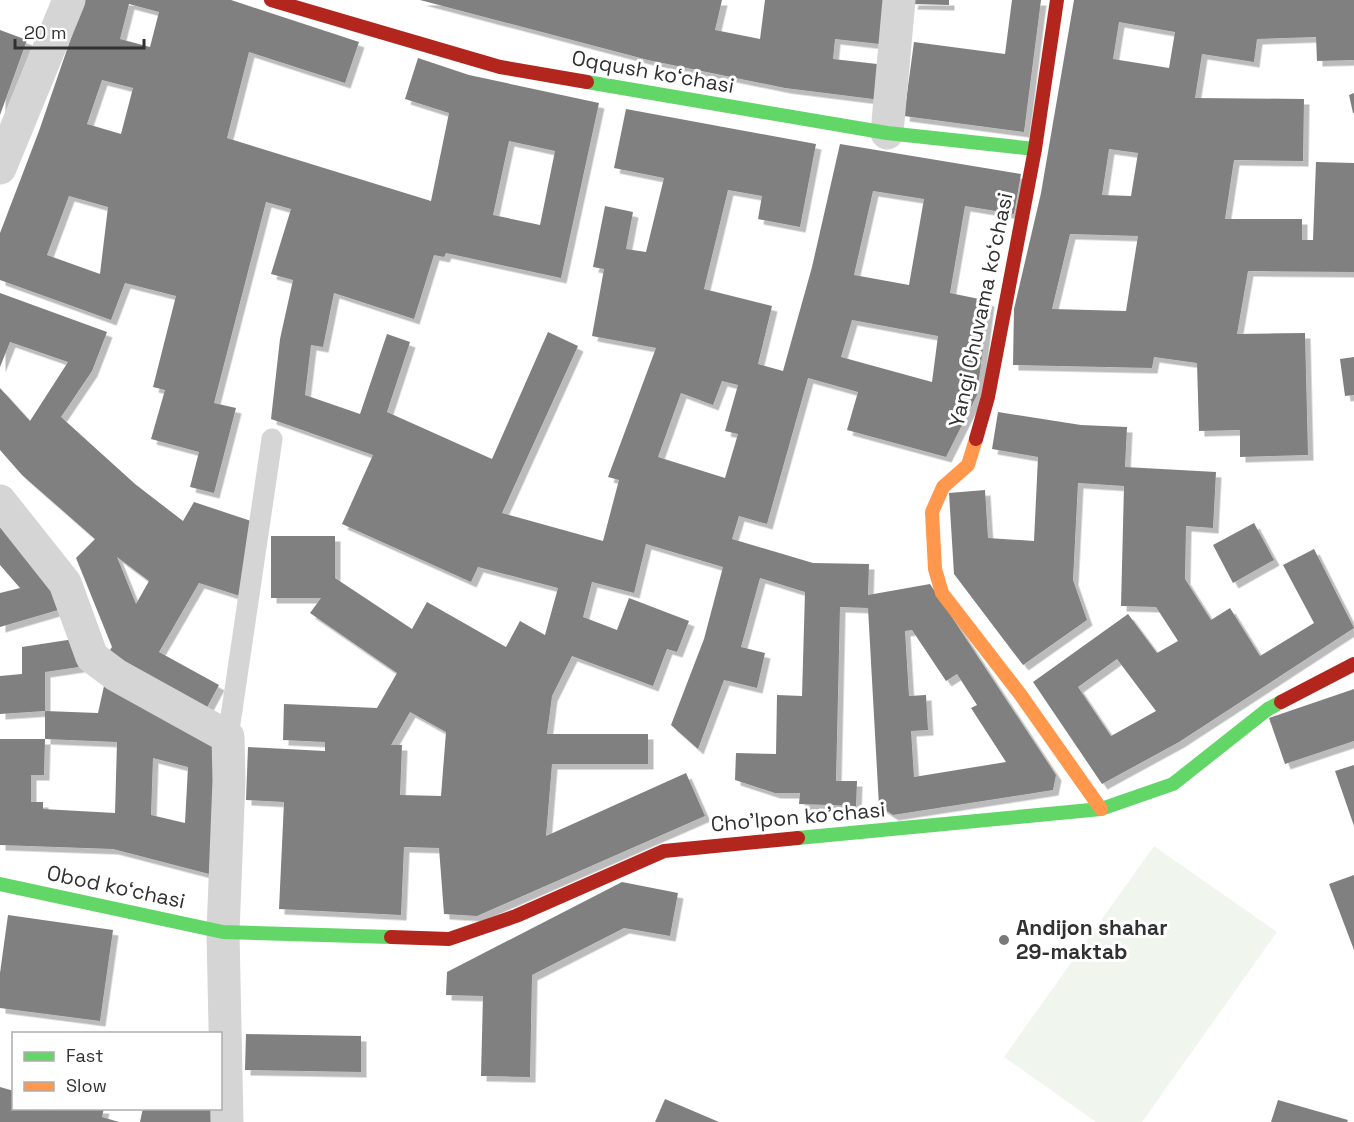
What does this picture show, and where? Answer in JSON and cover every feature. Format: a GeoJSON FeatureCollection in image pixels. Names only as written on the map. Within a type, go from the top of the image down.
{"type":"FeatureCollection","features":[{"type":"Feature","properties":{"kind":"street"},"geometry":{"type":"LineString","coordinates":[[0,168],[69,0]]}},
{"type":"Feature","properties":{"kind":"street","name":"Oqqush koʻchasi"},"geometry":{"type":"LineString","coordinates":[[271,0],[500,67],[887,133],[1035,149]]}},
{"type":"Feature","properties":{"kind":"street"},"geometry":{"type":"LineString","coordinates":[[887,133],[899,0]]}},
{"type":"Feature","properties":{"kind":"street","name":"Yangi Chuvama koʻchasi"},"geometry":{"type":"LineString","coordinates":[[1057,0],[1035,149],[988,397],[968,465],[943,487],[932,512],[935,569],[942,593],[1020,694],[1101,809]]}},
{"type":"Feature","properties":{"kind":"street"},"geometry":{"type":"LineString","coordinates":[[0,501],[65,583],[92,657],[116,675],[228,737],[229,780],[223,932],[227,1122]]}},
{"type":"Feature","properties":{"kind":"street","name":"Cho'lpon ko'chasi"},"geometry":{"type":"LineString","coordinates":[[223,932],[449,939],[516,916],[664,851],[1101,809],[1173,784],[1268,709],[1354,664]]}},
{"type":"Feature","properties":{"kind":"street","name":"Obod koʻchasi"},"geometry":{"type":"LineString","coordinates":[[0,884],[223,932]]}},
{"type":"Feature","properties":{"kind":"lane"},"geometry":{"type":"LineString","coordinates":[[228,737],[272,439]]}},
{"type":"Feature","properties":{"kind":"shaded area"},"geometry":{"type":"Polygon","coordinates":[[[1154,846],[1277,932],[1142,1122],[1096,1122],[1004,1057],[1154,846]]]}},
{"type":"Feature","properties":{"kind":"building"},"geometry":{"type":"Polygon","coordinates":[[[84,0],[231,0],[359,42],[345,83],[249,52],[227,138],[431,201],[449,113],[405,99],[418,58],[469,75],[599,103],[561,278],[446,253],[444,257],[434,255],[414,319],[334,293],[323,347],[311,345],[305,395],[360,414],[387,334],[410,342],[387,412],[492,459],[548,332],[578,346],[502,513],[603,541],[619,480],[608,477],[656,348],[592,336],[604,269],[593,267],[605,206],[633,212],[626,249],[646,252],[664,178],[614,168],[626,109],[816,144],[800,227],[758,219],[762,196],[728,190],[704,289],[772,306],[758,364],[783,371],[812,267],[840,144],[1021,174],[1014,214],[965,206],[950,293],[989,301],[977,395],[946,457],[847,430],[858,392],[808,378],[767,524],[739,516],[732,539],[813,563],[869,564],[868,595],[930,584],[1056,775],[1053,790],[893,815],[879,806],[868,608],[840,607],[836,781],[857,781],[856,806],[799,804],[800,793],[775,793],[735,780],[736,753],[776,754],[777,695],[802,696],[805,592],[760,578],[741,647],[765,653],[757,688],[724,680],[698,749],[671,725],[704,639],[723,567],[646,544],[634,593],[592,582],[583,617],[617,630],[629,598],[689,621],[677,652],[667,649],[653,686],[572,656],[552,696],[547,734],[648,734],[648,764],[552,764],[546,836],[686,773],[705,816],[477,916],[444,914],[439,848],[404,847],[401,915],[279,909],[284,802],[246,800],[248,747],[325,751],[325,742],[283,740],[284,704],[377,708],[397,673],[310,613],[321,598],[271,598],[271,536],[335,536],[335,578],[412,629],[427,602],[506,647],[520,621],[545,635],[558,588],[478,567],[471,582],[342,524],[373,455],[271,419],[280,339],[293,280],[271,274],[291,209],[266,202],[214,403],[236,408],[214,493],[190,487],[199,452],[151,439],[165,390],[153,387],[176,296],[125,283],[111,320],[0,280],[0,233],[39,131],[84,0]],[[129,4],[120,39],[150,47],[159,12],[129,4]],[[102,80],[87,124],[121,134],[133,88],[102,80]],[[509,141],[493,215],[540,225],[555,151],[509,141]],[[873,191],[854,275],[909,285],[924,199],[873,191]],[[69,196],[47,255],[100,274],[108,207],[69,196]],[[852,320],[841,357],[932,382],[938,336],[852,320]],[[722,381],[713,405],[681,393],[658,457],[725,478],[738,434],[725,431],[738,385],[722,381]],[[912,630],[905,631],[909,696],[926,695],[928,730],[911,731],[914,777],[1006,762],[971,708],[977,705],[957,674],[946,681],[912,630]],[[410,712],[391,745],[402,745],[400,795],[441,796],[446,732],[410,712]]]}},
{"type":"Feature","properties":{"kind":"building"},"geometry":{"type":"Polygon","coordinates":[[[420,0],[722,0],[715,30],[760,39],[765,0],[889,0],[888,45],[835,39],[833,59],[886,65],[881,100],[785,88],[648,60],[420,0]]]}},
{"type":"Feature","properties":{"kind":"building"},"geometry":{"type":"Polygon","coordinates":[[[913,0],[949,0],[949,5],[912,4],[913,0]]]}},
{"type":"Feature","properties":{"kind":"building"},"geometry":{"type":"Polygon","coordinates":[[[1012,0],[1041,0],[1024,132],[904,116],[914,42],[1005,54],[1012,0]]]}},
{"type":"Feature","properties":{"kind":"building"},"geometry":{"type":"Polygon","coordinates":[[[1074,0],[1354,0],[1354,60],[1317,61],[1316,37],[1257,39],[1254,62],[1202,54],[1195,98],[1304,99],[1303,161],[1234,160],[1225,219],[1302,219],[1302,240],[1313,240],[1316,162],[1354,163],[1354,272],[1248,271],[1237,334],[1305,333],[1308,455],[1240,457],[1240,430],[1199,431],[1197,363],[1154,357],[1152,368],[1013,365],[1014,309],[1041,193],[1074,0]],[[1119,22],[1113,59],[1169,68],[1175,32],[1119,22]],[[1109,149],[1102,195],[1131,196],[1138,153],[1109,149]],[[1070,234],[1052,309],[1126,311],[1138,236],[1070,234]]]}},
{"type":"Feature","properties":{"kind":"building"},"geometry":{"type":"Polygon","coordinates":[[[0,30],[27,40],[0,115],[0,30]]]}},
{"type":"Feature","properties":{"kind":"building"},"geometry":{"type":"Polygon","coordinates":[[[1354,93],[1354,113],[1353,113],[1349,95],[1354,93]]]}},
{"type":"Feature","properties":{"kind":"building"},"geometry":{"type":"Polygon","coordinates":[[[0,293],[107,332],[92,371],[61,417],[135,484],[183,521],[194,502],[251,521],[240,596],[199,583],[159,652],[219,685],[205,711],[108,653],[112,647],[76,558],[95,539],[22,475],[0,450],[0,388],[30,421],[68,362],[10,342],[0,367],[0,293]],[[117,557],[136,604],[149,581],[117,557]]]}},
{"type":"Feature","properties":{"kind":"building"},"geometry":{"type":"Polygon","coordinates":[[[1354,357],[1354,395],[1345,396],[1340,359],[1354,357]]]}},
{"type":"Feature","properties":{"kind":"building"},"geometry":{"type":"Polygon","coordinates":[[[998,412],[1081,425],[1127,427],[1125,467],[1216,472],[1213,528],[1186,526],[1185,579],[1211,620],[1230,608],[1260,656],[1314,623],[1283,565],[1314,549],[1354,628],[1179,742],[1102,784],[1033,682],[1128,614],[1157,653],[1178,641],[1156,607],[1121,606],[1124,486],[1078,483],[1073,580],[1087,620],[1023,665],[954,574],[949,493],[985,490],[988,538],[1034,541],[1038,457],[992,449],[998,412]],[[1117,659],[1078,687],[1111,736],[1156,711],[1117,659]]]}},
{"type":"Feature","properties":{"kind":"building"},"geometry":{"type":"Polygon","coordinates":[[[0,521],[65,608],[0,627],[0,593],[20,588],[0,565],[0,521]]]}},
{"type":"Feature","properties":{"kind":"building"},"geometry":{"type":"Polygon","coordinates":[[[1254,523],[1274,560],[1233,583],[1213,545],[1254,523]]]}},
{"type":"Feature","properties":{"kind":"building"},"geometry":{"type":"Polygon","coordinates":[[[74,639],[79,667],[45,672],[45,711],[0,714],[0,676],[22,674],[22,647],[74,639]]]}},
{"type":"Feature","properties":{"kind":"building"},"geometry":{"type":"Polygon","coordinates":[[[104,686],[219,744],[213,875],[113,849],[0,845],[0,739],[45,739],[45,711],[98,713],[104,686]],[[45,739],[44,775],[31,775],[31,802],[43,802],[43,809],[115,813],[117,742],[45,739]],[[153,758],[151,815],[185,823],[188,767],[153,758]]]}},
{"type":"Feature","properties":{"kind":"building"},"geometry":{"type":"Polygon","coordinates":[[[1354,689],[1354,741],[1285,764],[1269,718],[1354,689]]]}},
{"type":"Feature","properties":{"kind":"building"},"geometry":{"type":"Polygon","coordinates":[[[1354,765],[1354,826],[1335,771],[1354,765]]]}},
{"type":"Feature","properties":{"kind":"building"},"geometry":{"type":"Polygon","coordinates":[[[1354,875],[1354,950],[1329,884],[1354,875]]]}},
{"type":"Feature","properties":{"kind":"building"},"geometry":{"type":"Polygon","coordinates":[[[622,882],[678,893],[670,936],[624,928],[532,975],[530,1077],[481,1076],[483,996],[446,995],[447,972],[622,882]]]}},
{"type":"Feature","properties":{"kind":"building"},"geometry":{"type":"Polygon","coordinates":[[[8,915],[113,930],[100,1021],[0,1008],[0,973],[8,915]]]}},
{"type":"Feature","properties":{"kind":"building"},"geometry":{"type":"Polygon","coordinates":[[[246,1034],[361,1036],[361,1072],[245,1070],[246,1034]]]}},
{"type":"Feature","properties":{"kind":"building"},"geometry":{"type":"Polygon","coordinates":[[[0,1087],[12,1090],[12,1110],[104,1110],[102,1117],[119,1122],[0,1122],[0,1087]]]}},
{"type":"Feature","properties":{"kind":"building"},"geometry":{"type":"Polygon","coordinates":[[[665,1099],[719,1122],[655,1122],[665,1099]]]}},
{"type":"Feature","properties":{"kind":"building"},"geometry":{"type":"Polygon","coordinates":[[[1278,1100],[1348,1120],[1347,1122],[1271,1122],[1278,1100]]]}},
{"type":"Feature","properties":{"kind":"building"},"geometry":{"type":"Polygon","coordinates":[[[143,1110],[219,1110],[216,1122],[140,1122],[143,1110]]]}},
{"type":"Feature","properties":{"kind":"traffic: fast"},"geometry":{"type":"LineString","coordinates":[[587,82],[887,133],[1035,149]]}},
{"type":"Feature","properties":{"kind":"traffic: fast"},"geometry":{"type":"LineString","coordinates":[[798,838],[1101,809],[1173,784],[1268,709],[1281,702]]}},
{"type":"Feature","properties":{"kind":"traffic: fast"},"geometry":{"type":"LineString","coordinates":[[0,884],[223,932],[391,937]]}},
{"type":"Feature","properties":{"kind":"traffic: slow"},"geometry":{"type":"LineString","coordinates":[[976,439],[968,465],[943,487],[932,512],[935,569],[942,593],[1020,694],[1101,809]]}},
{"type":"Feature","properties":{"kind":"traffic: jam"},"geometry":{"type":"LineString","coordinates":[[271,0],[500,67],[587,82]]}},
{"type":"Feature","properties":{"kind":"traffic: jam"},"geometry":{"type":"LineString","coordinates":[[976,439],[988,397],[1035,149],[1057,0]]}},
{"type":"Feature","properties":{"kind":"traffic: jam"},"geometry":{"type":"LineString","coordinates":[[1281,702],[1354,664]]}},
{"type":"Feature","properties":{"kind":"traffic: jam"},"geometry":{"type":"LineString","coordinates":[[391,937],[449,939],[516,916],[664,851],[798,838]]}},
{"type":"Feature","properties":{"kind":"place","name":"Andijon shahar 29-maktab"},"geometry":{"type":"Point","coordinates":[1004,940]}}]}
